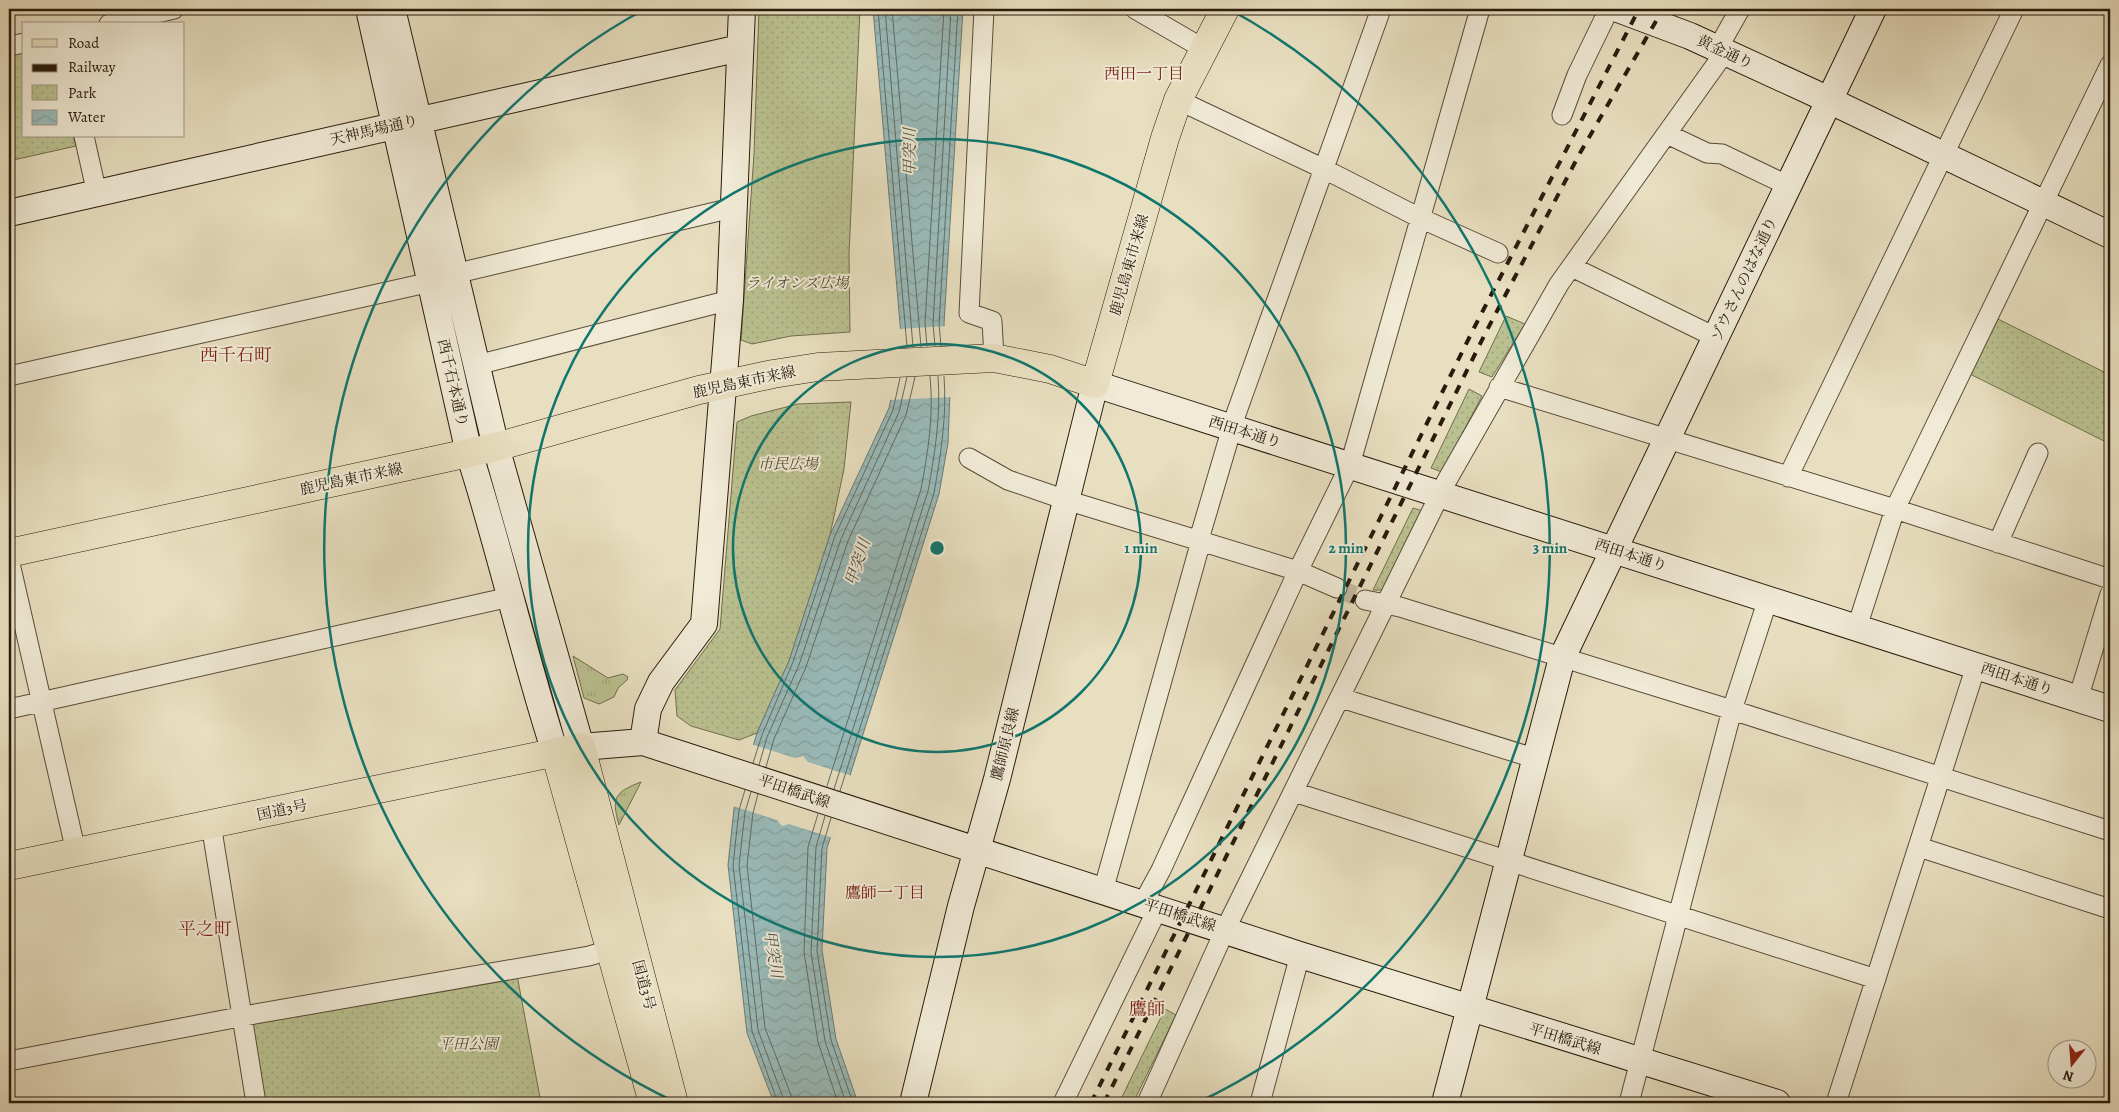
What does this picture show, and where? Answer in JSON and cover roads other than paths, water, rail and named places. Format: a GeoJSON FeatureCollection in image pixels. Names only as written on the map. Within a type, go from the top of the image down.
{"type":"FeatureCollection","features":[{"type":"Feature","properties":{"kind":"main road","name":"鹿児島東市来線"},"geometry":{"type":"LineString","coordinates":[[9,553],[496,447],[699,390],[773,374],[818,368],[966,358],[994,358],[1050,369],[1095,384],[1165,138],[1178,100],[1224,9]]}},
{"type":"Feature","properties":{"kind":"main road","name":"国道3号"},"geometry":{"type":"LineString","coordinates":[[9,866],[581,748],[674,1103]]}},
{"type":"Feature","properties":{"kind":"main road","name":"国道3号"},"geometry":{"type":"LineString","coordinates":[[555,752],[653,1103]]}},
{"type":"Feature","properties":{"kind":"street"},"geometry":{"type":"LineString","coordinates":[[118,22],[174,9]]}},
{"type":"Feature","properties":{"kind":"street","name":"西千石本通り"},"geometry":{"type":"LineString","coordinates":[[369,9],[406,123],[443,278],[469,453],[540,708],[555,752]]}},
{"type":"Feature","properties":{"kind":"street","name":"西千石本通り"},"geometry":{"type":"LineString","coordinates":[[392,9],[406,123]]}},
{"type":"Feature","properties":{"kind":"street"},"geometry":{"type":"LineString","coordinates":[[644,742],[648,709],[661,682],[704,624],[730,300],[732,208],[742,9]]}},
{"type":"Feature","properties":{"kind":"street"},"geometry":{"type":"LineString","coordinates":[[984,9],[969,313],[992,321],[994,358]]}},
{"type":"Feature","properties":{"kind":"street"},"geometry":{"type":"LineString","coordinates":[[1135,9],[1204,50]]}},
{"type":"Feature","properties":{"kind":"street"},"geometry":{"type":"LineString","coordinates":[[1103,891],[1232,428],[1381,9]]}},
{"type":"Feature","properties":{"kind":"street"},"geometry":{"type":"LineString","coordinates":[[1063,1103],[1150,905],[1161,870],[1298,571],[1350,465],[1480,9]]}},
{"type":"Feature","properties":{"kind":"street"},"geometry":{"type":"LineString","coordinates":[[1562,115],[1576,76],[1609,9]]}},
{"type":"Feature","properties":{"kind":"street","name":"黄金通り"},"geometry":{"type":"LineString","coordinates":[[1618,9],[1722,50],[2110,235]]}},
{"type":"Feature","properties":{"kind":"street"},"geometry":{"type":"LineString","coordinates":[[1148,1103],[1225,930],[1440,496],[1499,387],[1559,284],[1667,134],[1722,50],[1740,9]]}},
{"type":"Feature","properties":{"kind":"street","name":"ゾウさんのはな通り"},"geometry":{"type":"LineString","coordinates":[[1445,1103],[1510,862],[1562,658],[1873,9]]}},
{"type":"Feature","properties":{"kind":"street"},"geometry":{"type":"LineString","coordinates":[[1788,477],[2014,9]]}},
{"type":"Feature","properties":{"kind":"street"},"geometry":{"type":"LineString","coordinates":[[9,46],[22,43]]}},
{"type":"Feature","properties":{"kind":"street","name":"天神馬場通り"},"geometry":{"type":"LineString","coordinates":[[9,213],[740,48]]}},
{"type":"Feature","properties":{"kind":"street"},"geometry":{"type":"LineString","coordinates":[[1857,627],[1895,509],[2110,65]]}},
{"type":"Feature","properties":{"kind":"street"},"geometry":{"type":"LineString","coordinates":[[1178,100],[1324,169],[1420,218],[1498,253]]}},
{"type":"Feature","properties":{"kind":"street"},"geometry":{"type":"LineString","coordinates":[[1667,134],[1707,153],[1722,154],[1789,186]]}},
{"type":"Feature","properties":{"kind":"street"},"geometry":{"type":"LineString","coordinates":[[84,138],[96,194]]}},
{"type":"Feature","properties":{"kind":"street"},"geometry":{"type":"LineString","coordinates":[[9,376],[443,278],[732,208]]}},
{"type":"Feature","properties":{"kind":"street"},"geometry":{"type":"LineString","coordinates":[[1572,267],[1717,338]]}},
{"type":"Feature","properties":{"kind":"street","name":"西千石本通り"},"geometry":{"type":"LineString","coordinates":[[443,278],[477,365],[496,447],[581,748]]}},
{"type":"Feature","properties":{"kind":"street"},"geometry":{"type":"LineString","coordinates":[[477,365],[730,300]]}},
{"type":"Feature","properties":{"kind":"street","name":"西田本通り"},"geometry":{"type":"LineString","coordinates":[[1095,384],[2110,709]]}},
{"type":"Feature","properties":{"kind":"street","name":"鷹師原良線"},"geometry":{"type":"LineString","coordinates":[[913,1103],[961,906],[978,850],[1095,384]]}},
{"type":"Feature","properties":{"kind":"street"},"geometry":{"type":"LineString","coordinates":[[1499,387],[1895,509],[2110,579]]}},
{"type":"Feature","properties":{"kind":"street"},"geometry":{"type":"LineString","coordinates":[[1998,543],[2038,453]]}},
{"type":"Feature","properties":{"kind":"street"},"geometry":{"type":"LineString","coordinates":[[969,458],[1008,480],[1066,500],[1298,571],[1337,588]]}},
{"type":"Feature","properties":{"kind":"street"},"geometry":{"type":"LineString","coordinates":[[9,559],[76,852]]}},
{"type":"Feature","properties":{"kind":"street"},"geometry":{"type":"LineString","coordinates":[[2078,699],[2110,594]]}},
{"type":"Feature","properties":{"kind":"street"},"geometry":{"type":"LineString","coordinates":[[9,709],[510,597]]}},
{"type":"Feature","properties":{"kind":"street"},"geometry":{"type":"LineString","coordinates":[[1629,1103],[1732,710],[1768,599]]}},
{"type":"Feature","properties":{"kind":"street"},"geometry":{"type":"LineString","coordinates":[[1366,600],[1386,604],[1732,710],[2110,832]]}},
{"type":"Feature","properties":{"kind":"street"},"geometry":{"type":"LineString","coordinates":[[1836,1103],[1976,666]]}},
{"type":"Feature","properties":{"kind":"street"},"geometry":{"type":"LineString","coordinates":[[1341,698],[1537,759]]}},
{"type":"Feature","properties":{"kind":"street","name":"平田橋武線"},"geometry":{"type":"LineString","coordinates":[[581,748],[644,742],[1300,955],[1777,1103]]}},
{"type":"Feature","properties":{"kind":"street"},"geometry":{"type":"LineString","coordinates":[[1294,792],[1876,980]]}},
{"type":"Feature","properties":{"kind":"street"},"geometry":{"type":"LineString","coordinates":[[211,824],[256,1103]]}},
{"type":"Feature","properties":{"kind":"street"},"geometry":{"type":"LineString","coordinates":[[1918,847],[2110,909]]}},
{"type":"Feature","properties":{"kind":"street"},"geometry":{"type":"LineString","coordinates":[[9,1061],[242,1017],[589,956],[609,950]]}},
{"type":"Feature","properties":{"kind":"street"},"geometry":{"type":"LineString","coordinates":[[1260,1103],[1300,955]]}},
{"type":"Feature","properties":{"kind":"water","name":"甲突川"},"geometry":{"type":"Polygon","coordinates":[[[873,9],[963,9],[944,324],[950,392],[948,443],[939,494],[827,848],[822,950],[836,1039],[858,1103],[774,1103],[747,1033],[728,865],[734,809],[757,733],[789,661],[830,535],[889,408],[902,347],[873,9]]]}},
{"type":"Feature","properties":{"kind":"tunnel"},"geometry":{"type":"LineString","coordinates":[[1337,588],[1365,600]]}},
{"type":"Feature","properties":{"kind":"railway"},"geometry":{"type":"LineString","coordinates":[[1091,1103],[1474,328],[1639,9]]}},
{"type":"Feature","properties":{"kind":"railway"},"geometry":{"type":"LineString","coordinates":[[1104,1103],[1486,332],[1580,153],[1663,9]]}},
{"type":"Feature","properties":{"kind":"district","name":"西田一丁目"},"geometry":{"type":"Point","coordinates":[1144,73]}},
{"type":"Feature","properties":{"kind":"district","name":"西千石町"},"geometry":{"type":"Point","coordinates":[236,355]}},
{"type":"Feature","properties":{"kind":"district","name":"鷹師一丁目"},"geometry":{"type":"Point","coordinates":[885,892]}},
{"type":"Feature","properties":{"kind":"district","name":"平之町"},"geometry":{"type":"Point","coordinates":[205,929]}},
{"type":"Feature","properties":{"kind":"district","name":"鷹師"},"geometry":{"type":"Point","coordinates":[1147,1009]}},
{"type":"Feature","properties":{"kind":"park label","name":"ライオンズ広場"},"geometry":{"type":"Point","coordinates":[797,283]}},
{"type":"Feature","properties":{"kind":"park label","name":"市民広場"},"geometry":{"type":"Point","coordinates":[788,464]}},
{"type":"Feature","properties":{"kind":"park label","name":"平田公園"},"geometry":{"type":"Point","coordinates":[468,1044]}}]}
